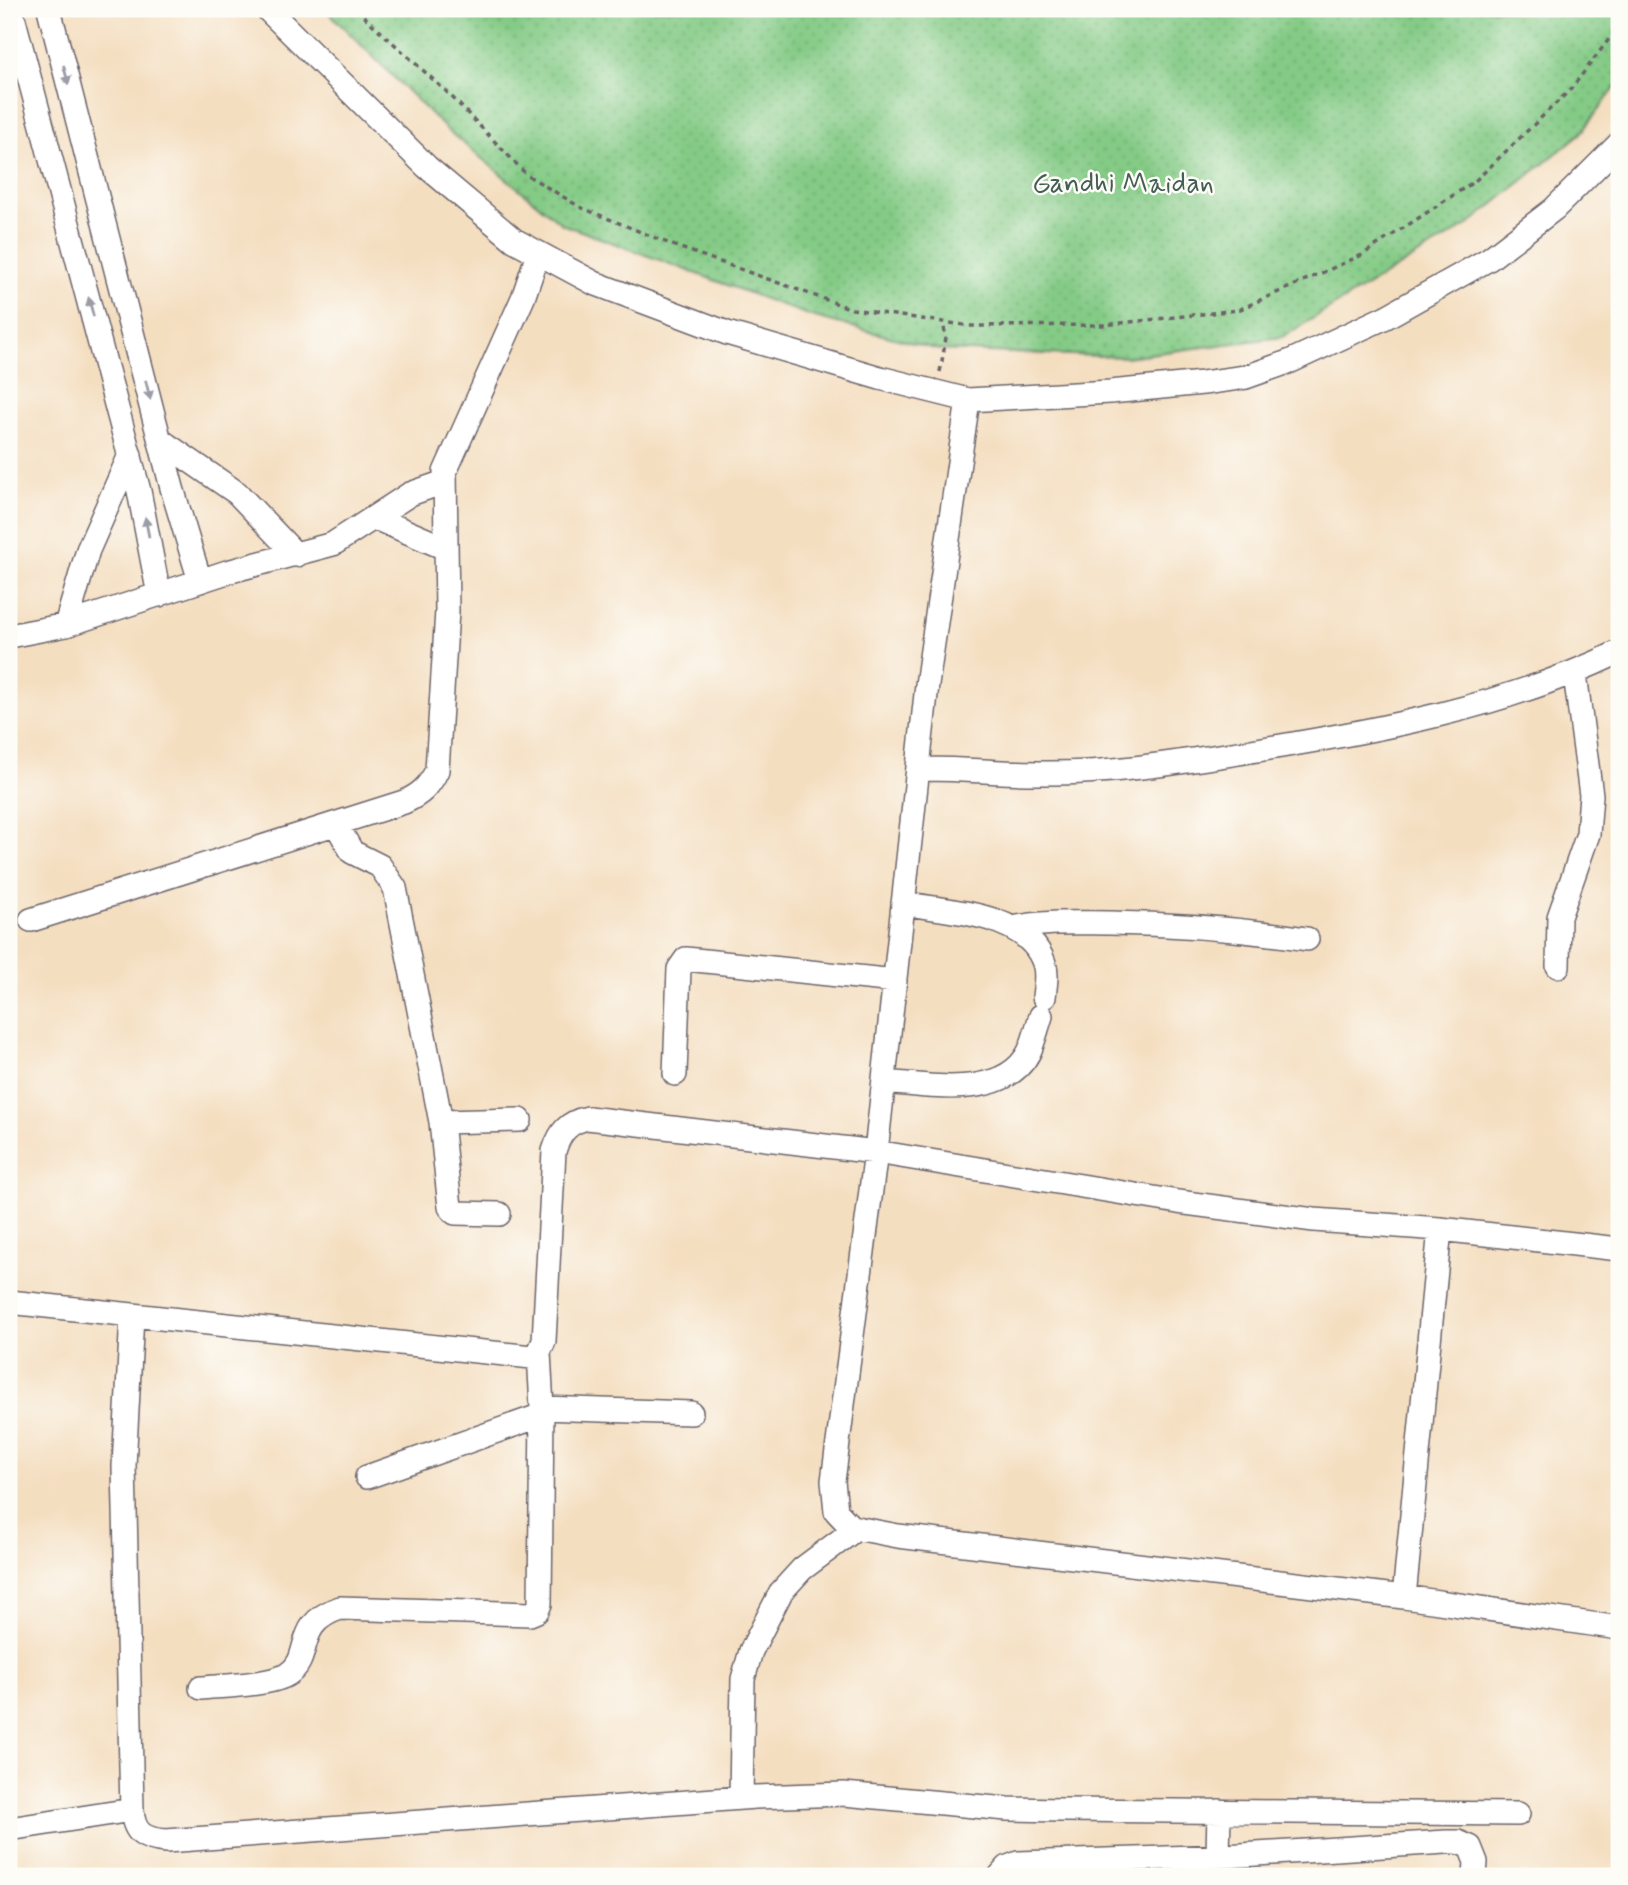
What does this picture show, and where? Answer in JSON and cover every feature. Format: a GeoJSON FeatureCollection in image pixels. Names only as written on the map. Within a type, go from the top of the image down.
{"type":"FeatureCollection","features":[{"type":"Feature","properties":{"kind":"street"},"geometry":{"type":"LineString","coordinates":[[11,9],[130,455],[147,525],[159,595]]}},
{"type":"Feature","properties":{"kind":"street"},"geometry":{"type":"LineString","coordinates":[[49,9],[160,440],[200,581]]}},
{"type":"Feature","properties":{"kind":"street"},"geometry":{"type":"LineString","coordinates":[[267,9],[428,167],[514,240],[538,254],[619,294],[727,333],[811,359],[968,400],[1110,392],[1203,383],[1246,377],[1291,361],[1387,317],[1489,259],[1554,209],[1619,144]]}},
{"type":"Feature","properties":{"kind":"street"},"geometry":{"type":"LineString","coordinates":[[31,919],[416,797],[431,783],[437,770],[447,611],[444,482],[450,454],[523,298],[538,254]]}},
{"type":"Feature","properties":{"kind":"street"},"geometry":{"type":"LineString","coordinates":[[968,400],[918,769],[876,1152],[833,1481],[836,1511],[842,1520],[857,1528],[1404,1597],[1619,1629]]}},
{"type":"Feature","properties":{"kind":"street"},"geometry":{"type":"LineString","coordinates":[[160,440],[237,493],[296,555]]}},
{"type":"Feature","properties":{"kind":"street"},"geometry":{"type":"LineString","coordinates":[[66,625],[88,550],[130,455]]}},
{"type":"Feature","properties":{"kind":"street"},"geometry":{"type":"LineString","coordinates":[[9,636],[66,625],[200,581],[333,544],[410,494],[444,482]]}},
{"type":"Feature","properties":{"kind":"street"},"geometry":{"type":"LineString","coordinates":[[375,518],[445,548]]}},
{"type":"Feature","properties":{"kind":"street"},"geometry":{"type":"LineString","coordinates":[[918,769],[1041,773],[1153,766],[1369,732],[1575,674],[1619,652]]}},
{"type":"Feature","properties":{"kind":"street"},"geometry":{"type":"LineString","coordinates":[[1558,967],[1559,917],[1584,851],[1591,815],[1575,674]]}},
{"type":"Feature","properties":{"kind":"street"},"geometry":{"type":"LineString","coordinates":[[336,824],[352,852],[380,866],[395,888],[441,1122],[451,1210],[458,1213],[499,1214]]}},
{"type":"Feature","properties":{"kind":"street"},"geometry":{"type":"LineString","coordinates":[[884,1082],[952,1088],[987,1083],[1023,1061],[1043,1006],[1044,963],[1026,938],[1013,928],[995,921],[904,903]]}},
{"type":"Feature","properties":{"kind":"street"},"geometry":{"type":"LineString","coordinates":[[1013,928],[1047,923],[1179,924],[1221,926],[1307,940]]}},
{"type":"Feature","properties":{"kind":"street"},"geometry":{"type":"LineString","coordinates":[[675,1074],[679,968],[686,959],[895,981]]}},
{"type":"Feature","properties":{"kind":"street"},"geometry":{"type":"LineString","coordinates":[[201,1689],[285,1676],[296,1667],[313,1624],[328,1612],[340,1608],[530,1614],[537,1611],[540,1604],[542,1411],[539,1352],[544,1341],[554,1151],[559,1135],[576,1121],[606,1118],[876,1152],[1314,1220],[1440,1229],[1619,1249]]}},
{"type":"Feature","properties":{"kind":"street"},"geometry":{"type":"LineString","coordinates":[[441,1122],[520,1120]]}},
{"type":"Feature","properties":{"kind":"street"},"geometry":{"type":"LineString","coordinates":[[1404,1597],[1440,1229]]}},
{"type":"Feature","properties":{"kind":"street"},"geometry":{"type":"LineString","coordinates":[[9,1302],[524,1357],[539,1352]]}},
{"type":"Feature","properties":{"kind":"street"},"geometry":{"type":"LineString","coordinates":[[132,1316],[124,1466],[132,1810],[133,1822],[141,1835],[166,1841],[741,1798],[844,1794],[1007,1809],[1518,1814]]}},
{"type":"Feature","properties":{"kind":"street"},"geometry":{"type":"LineString","coordinates":[[367,1477],[542,1411],[691,1413]]}},
{"type":"Feature","properties":{"kind":"street"},"geometry":{"type":"LineString","coordinates":[[741,1798],[743,1679],[751,1651],[781,1592],[802,1570],[857,1528]]}},
{"type":"Feature","properties":{"kind":"street"},"geometry":{"type":"LineString","coordinates":[[9,1829],[132,1810]]}},
{"type":"Feature","properties":{"kind":"street"},"geometry":{"type":"LineString","coordinates":[[1219,1811],[1223,1862]]}},
{"type":"Feature","properties":{"kind":"street"},"geometry":{"type":"LineString","coordinates":[[1000,1876],[1008,1867],[1018,1863],[1223,1862],[1458,1842],[1466,1844],[1474,1852],[1475,1876]]}},
{"type":"Feature","properties":{"kind":"path"},"geometry":{"type":"LineString","coordinates":[[355,9],[450,95],[527,175],[580,207],[675,246],[852,309],[971,326],[1103,325],[1238,310],[1362,255],[1475,181],[1572,89],[1619,26]]}},
{"type":"Feature","properties":{"kind":"path"},"geometry":{"type":"LineString","coordinates":[[937,391],[946,338],[943,322]]}},
{"type":"Feature","properties":{"kind":"green space","name":"Gandhi Maidan"},"geometry":{"type":"Polygon","coordinates":[[[325,9],[1619,9],[1619,83],[1580,134],[1468,225],[1282,337],[1126,357],[939,350],[811,316],[562,224],[447,130],[325,9]]]}}]}
